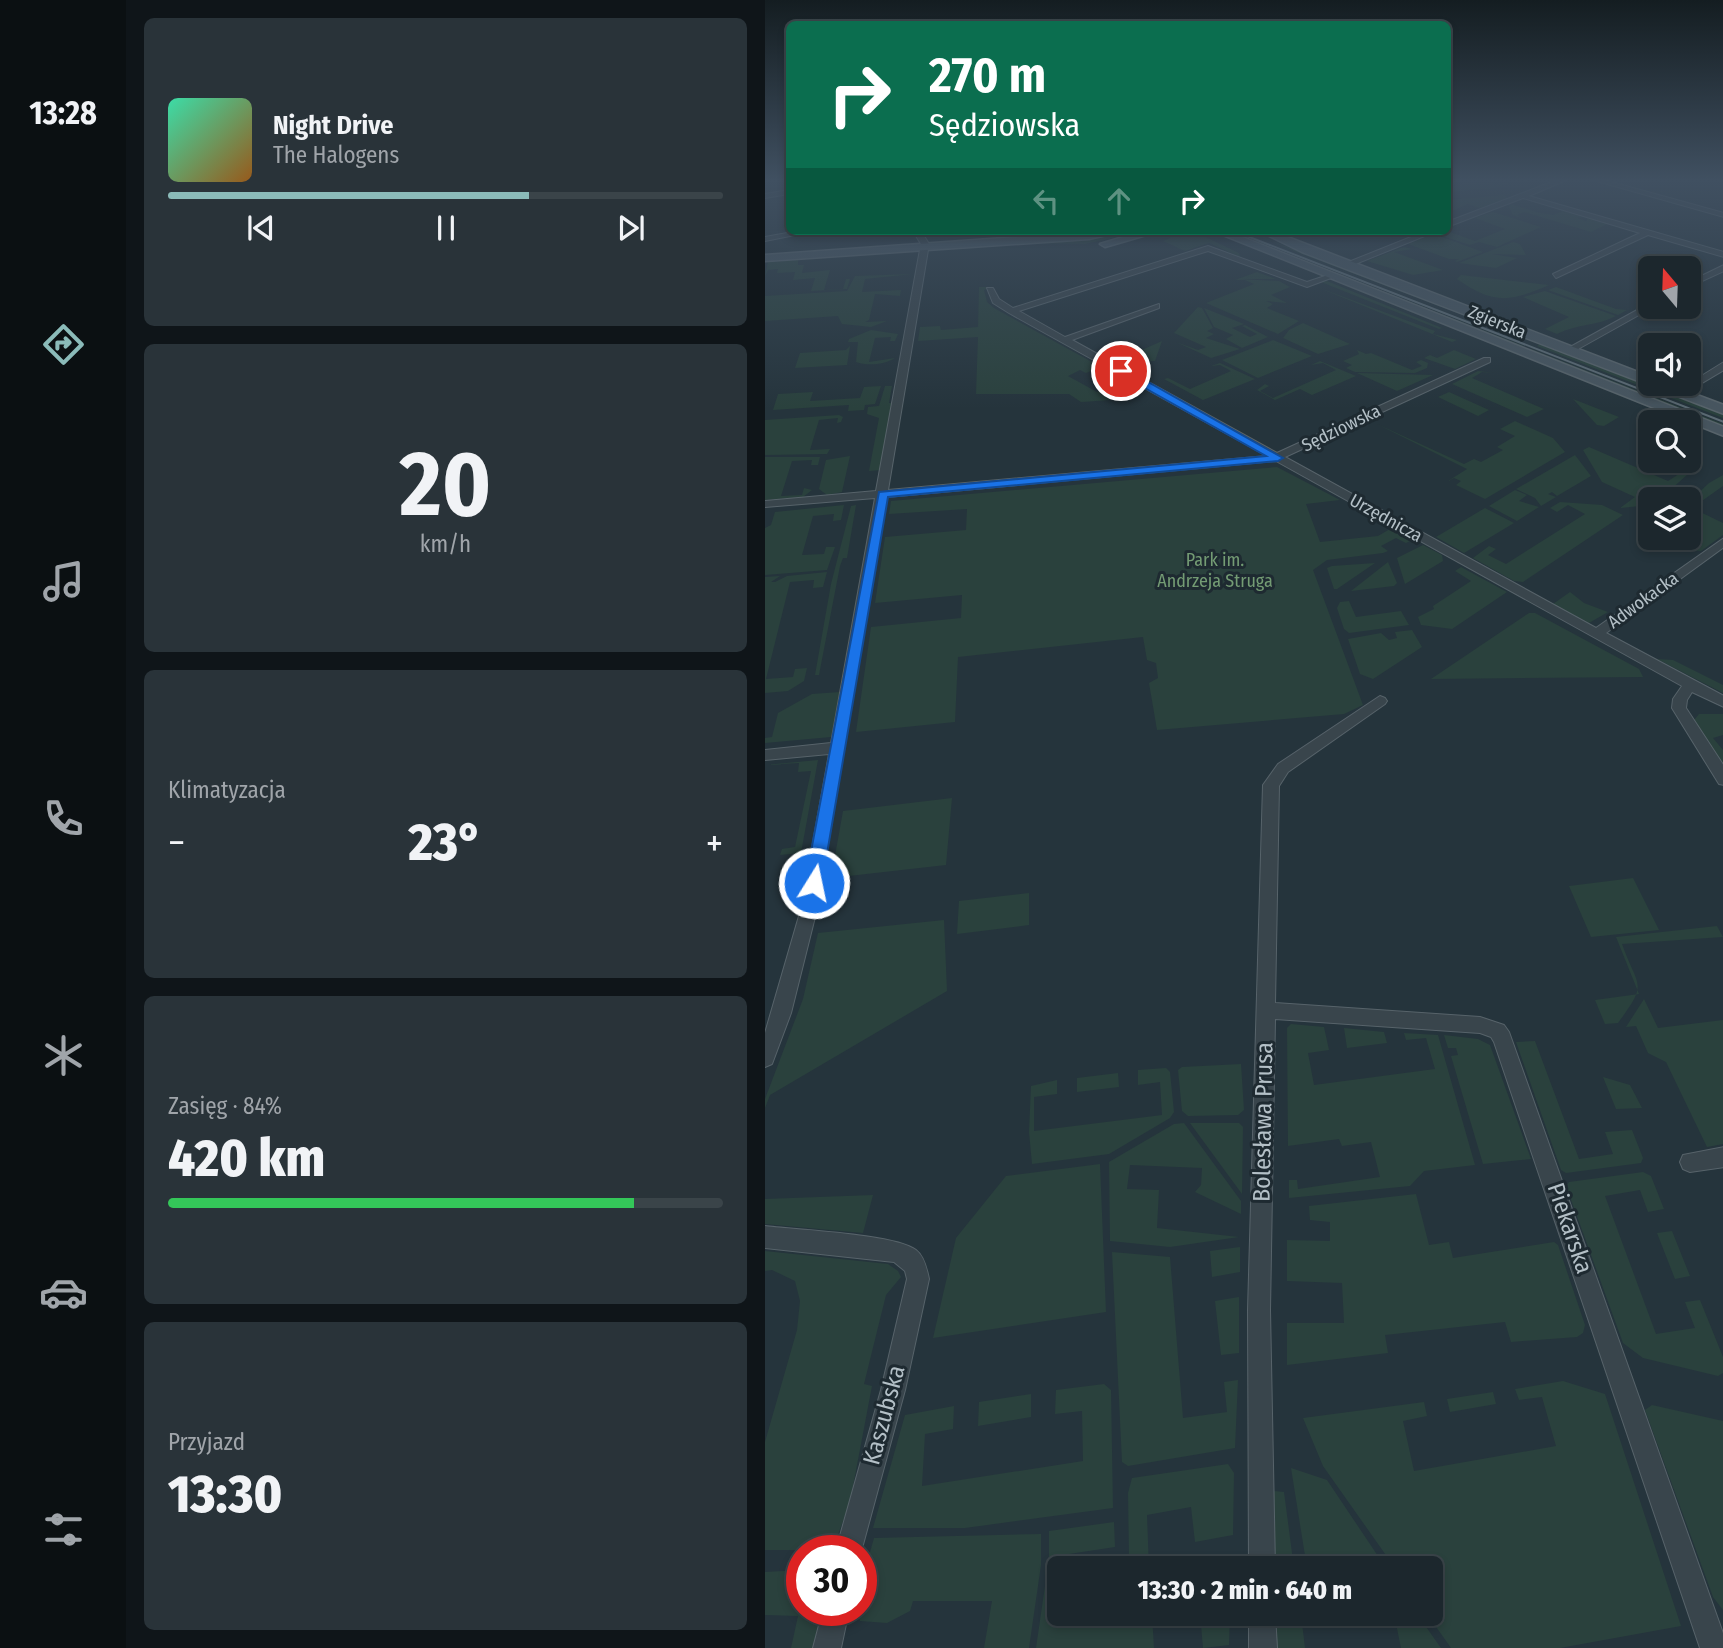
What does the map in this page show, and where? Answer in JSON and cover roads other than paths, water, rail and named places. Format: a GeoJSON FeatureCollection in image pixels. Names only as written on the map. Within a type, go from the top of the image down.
{"type":"FeatureCollection","features":[{"type":"Feature","properties":{"kind":"main road"},"geometry":{"type":"LineString","coordinates":[[765,257],[798,255]]}},
{"type":"Feature","properties":{"kind":"main road","name":"Zgierska"},"geometry":{"type":"LineString","coordinates":[[1276,255],[1723,432]]}},
{"type":"Feature","properties":{"kind":"main road","name":"Zgierska"},"geometry":{"type":"LineString","coordinates":[[1321,255],[1638,378]]}},
{"type":"Feature","properties":{"kind":"main road","name":"Zgierska"},"geometry":{"type":"LineString","coordinates":[[1687,396],[1723,410]]}},
{"type":"Feature","properties":{"kind":"street"},"geometry":{"type":"LineString","coordinates":[[765,1058],[789,990],[809,909],[837,748],[889,494],[924,255]]}},
{"type":"Feature","properties":{"kind":"street"},"geometry":{"type":"LineString","coordinates":[[1012,311],[1187,255]]}},
{"type":"Feature","properties":{"kind":"street"},"geometry":{"type":"LineString","coordinates":[[1226,255],[1307,285],[1328,276]]}},
{"type":"Feature","properties":{"kind":"street"},"geometry":{"type":"LineString","coordinates":[[1345,265],[1371,255]]}},
{"type":"Feature","properties":{"kind":"street"},"geometry":{"type":"LineString","coordinates":[[1556,276],[1600,255]]}},
{"type":"Feature","properties":{"kind":"street"},"geometry":{"type":"LineString","coordinates":[[1701,279],[1723,267]]}},
{"type":"Feature","properties":{"kind":"street","name":"Urzędnicza"},"geometry":{"type":"LineString","coordinates":[[990,290],[996,301],[1012,311],[1723,702]]}},
{"type":"Feature","properties":{"kind":"street"},"geometry":{"type":"LineString","coordinates":[[1064,340],[1156,306]]}},
{"type":"Feature","properties":{"kind":"street"},"geometry":{"type":"LineString","coordinates":[[1568,351],[1638,313]]}},
{"type":"Feature","properties":{"kind":"street","name":"Sędziowska"},"geometry":{"type":"LineString","coordinates":[[765,504],[1278,458],[1487,360]]}},
{"type":"Feature","properties":{"kind":"street"},"geometry":{"type":"LineString","coordinates":[[1701,379],[1723,365]]}},
{"type":"Feature","properties":{"kind":"street","name":"Adwokacka"},"geometry":{"type":"LineString","coordinates":[[1596,634],[1723,541]]}},
{"type":"Feature","properties":{"kind":"street"},"geometry":{"type":"LineString","coordinates":[[1690,685],[1680,699],[1679,708],[1723,780]]}},
{"type":"Feature","properties":{"kind":"street","name":"Bolesława Prusa"},"geometry":{"type":"LineString","coordinates":[[1262,1556],[1259,1310],[1267,824],[1272,781],[1283,768],[1380,701]]}},
{"type":"Feature","properties":{"kind":"street"},"geometry":{"type":"LineString","coordinates":[[765,755],[837,748]]}},
{"type":"Feature","properties":{"kind":"street","name":"Piekarska"},"geometry":{"type":"LineString","coordinates":[[1265,1010],[1485,1025],[1497,1031],[1502,1038],[1714,1648]]}},
{"type":"Feature","properties":{"kind":"street"},"geometry":{"type":"LineString","coordinates":[[1690,1162],[1723,1157]]}},
{"type":"Feature","properties":{"kind":"street","name":"Kaszubska"},"geometry":{"type":"LineString","coordinates":[[765,1237],[894,1251],[913,1260],[918,1279],[853,1535]]}},
{"type":"Feature","properties":{"kind":"street"},"geometry":{"type":"LineString","coordinates":[[827,1648],[832,1626]]}},
{"type":"Feature","properties":{"kind":"street"},"geometry":{"type":"LineString","coordinates":[[1262,1626],[1263,1648]]}},
{"type":"Feature","properties":{"kind":"tram line"},"geometry":{"type":"LineString","coordinates":[[1295,255],[1724,422]]}},
{"type":"Feature","properties":{"kind":"park label","name":"Park im. Andrzeja Struga"},"geometry":{"type":"Point","coordinates":[1215,570]}}]}
